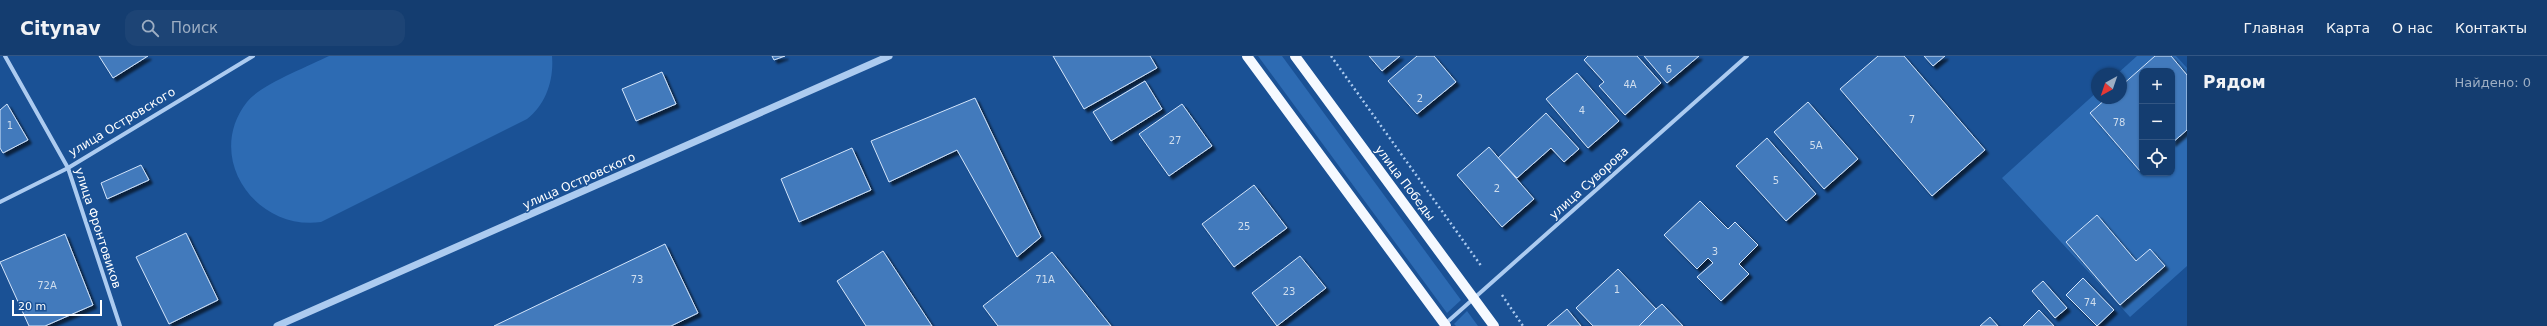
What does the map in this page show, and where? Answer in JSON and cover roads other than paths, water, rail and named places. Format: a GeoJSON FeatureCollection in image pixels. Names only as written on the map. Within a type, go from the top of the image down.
{"type":"FeatureCollection","features":[{"type":"Feature","properties":{"kind":"main road"},"geometry":{"type":"LineString","coordinates":[[1247,56],[1445,325]]}},
{"type":"Feature","properties":{"kind":"main road","name":"улица Победы"},"geometry":{"type":"LineString","coordinates":[[1295,56],[1494,326]]}},
{"type":"Feature","properties":{"kind":"street","name":"улица Фронтовиков"},"geometry":{"type":"LineString","coordinates":[[5,56],[68,168],[120,326]]}},
{"type":"Feature","properties":{"kind":"street","name":"улица Островского"},"geometry":{"type":"LineString","coordinates":[[0,202],[68,168],[253,56]]}},
{"type":"Feature","properties":{"kind":"street","name":"улица Островского"},"geometry":{"type":"LineString","coordinates":[[277,326],[889,56]]}},
{"type":"Feature","properties":{"kind":"street","name":"улица Суворова"},"geometry":{"type":"LineString","coordinates":[[1445,325],[1747,56]]}}]}
